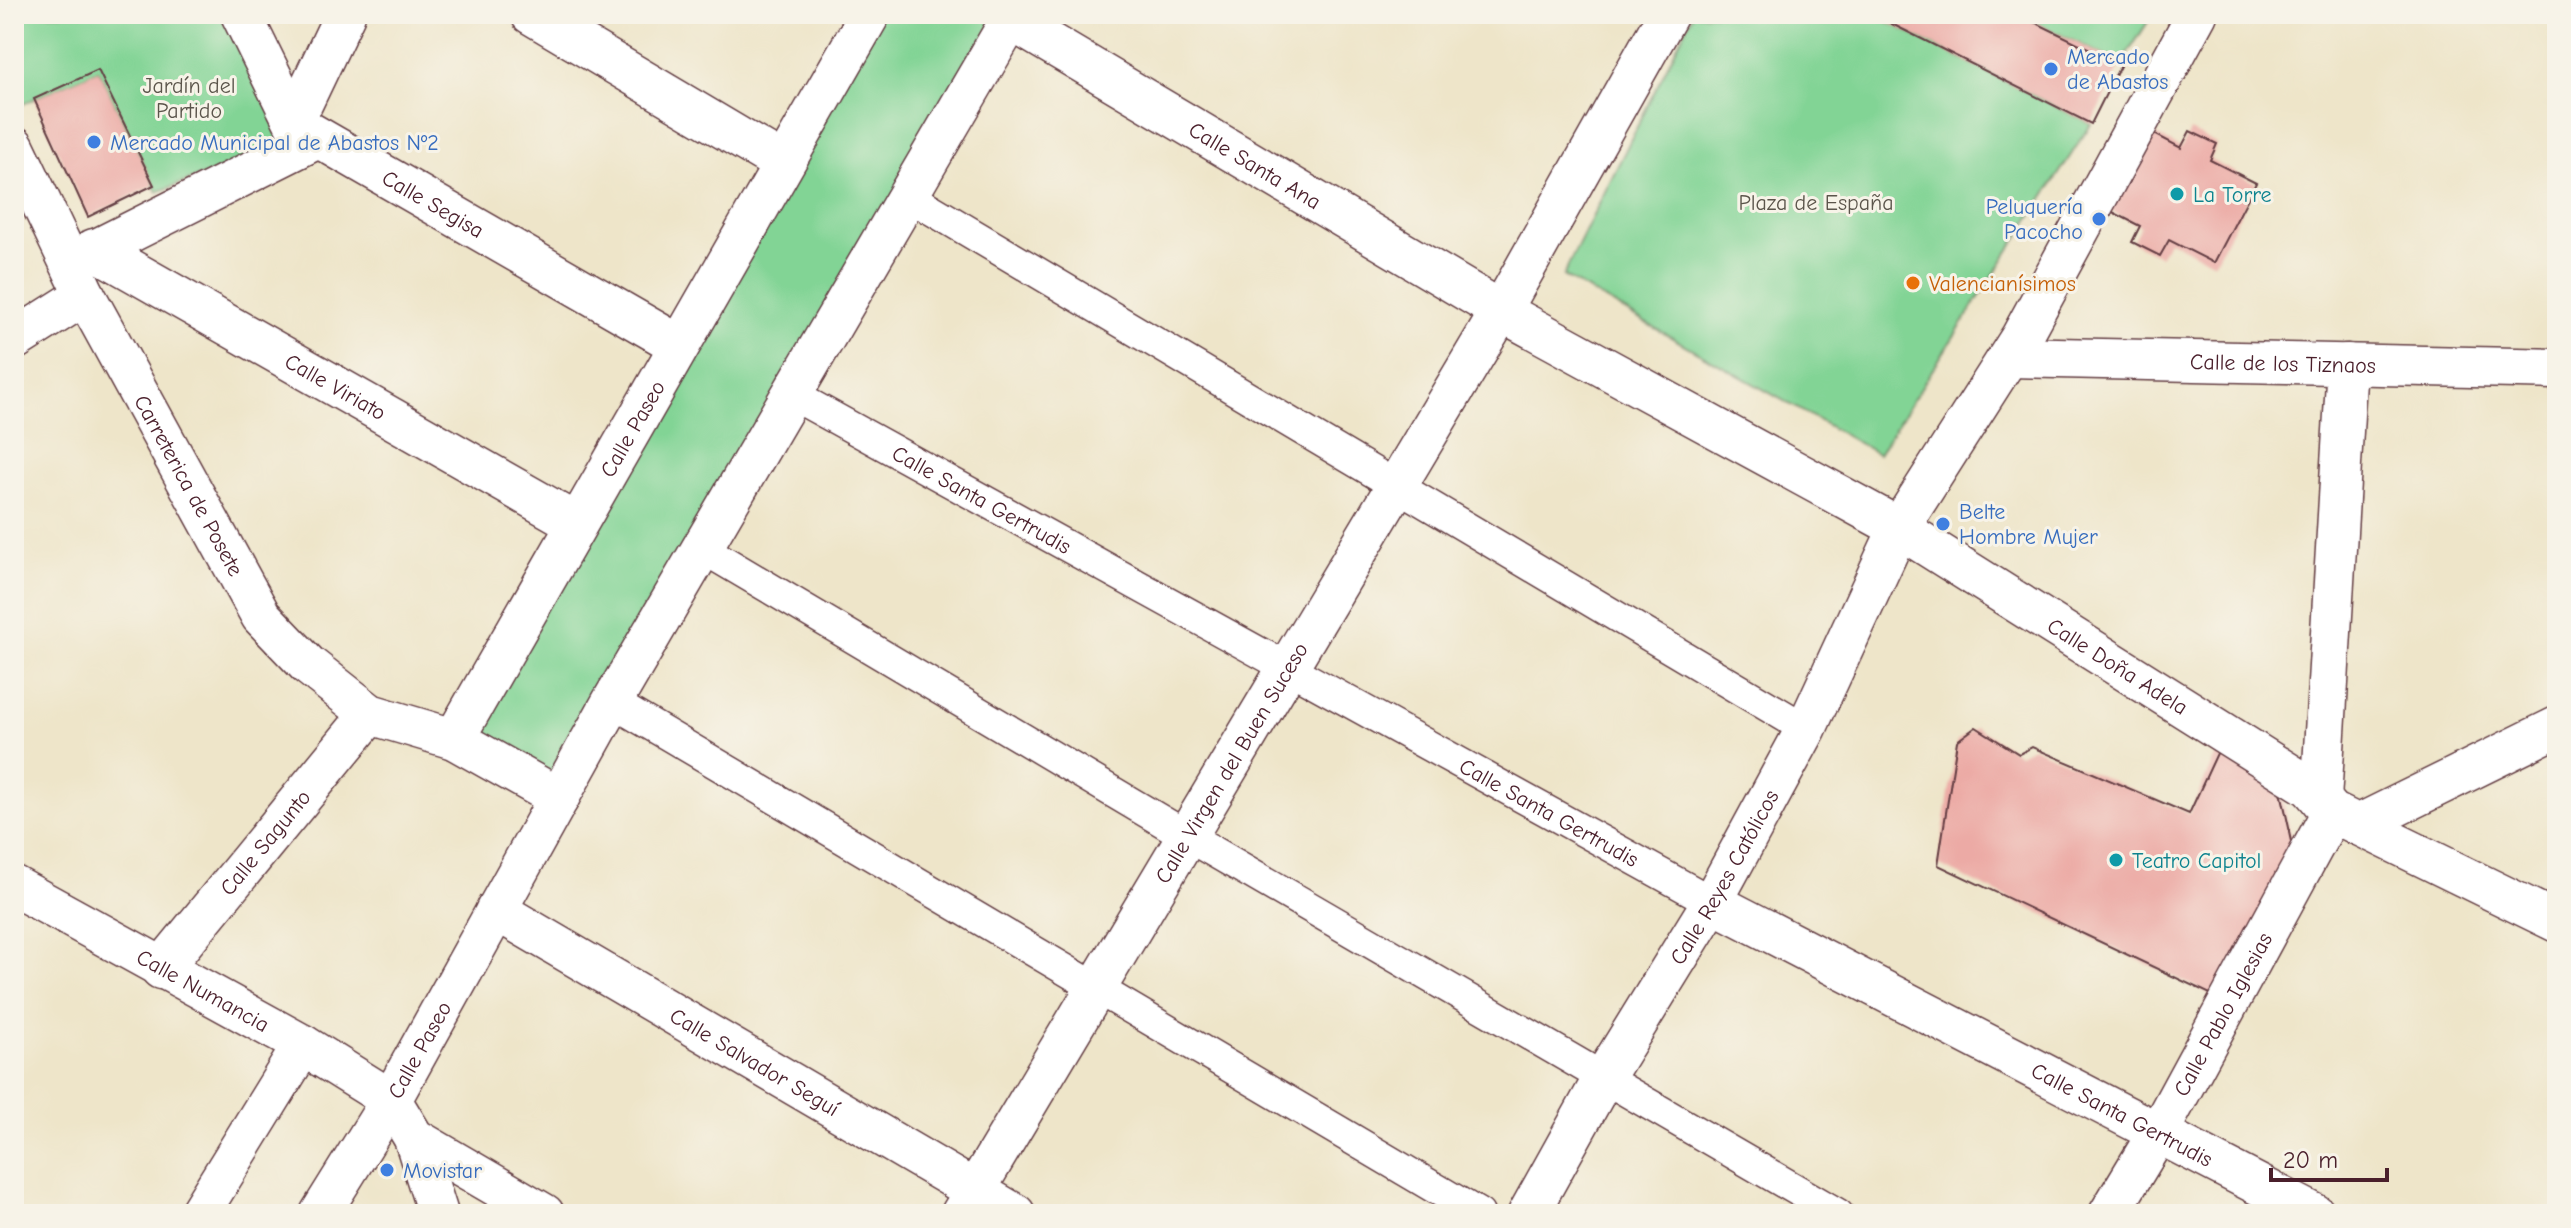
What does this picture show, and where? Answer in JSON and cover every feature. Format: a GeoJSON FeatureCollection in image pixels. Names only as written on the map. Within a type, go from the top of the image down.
{"type":"FeatureCollection","features":[{"type":"Feature","properties":{"kind":"street"},"geometry":{"type":"LineString","coordinates":[[241,14],[306,130]]}},
{"type":"Feature","properties":{"kind":"street"},"geometry":{"type":"LineString","coordinates":[[14,340],[83,269],[306,130],[345,14]]}},
{"type":"Feature","properties":{"kind":"street"},"geometry":{"type":"LineString","coordinates":[[531,14],[782,163]]}},
{"type":"Feature","properties":{"kind":"street","name":"Calle Paseo"},"geometry":{"type":"LineString","coordinates":[[454,739],[870,14]]}},
{"type":"Feature","properties":{"kind":"street"},"geometry":{"type":"LineString","coordinates":[[1668,14],[1501,311],[1899,528],[2009,357],[2197,14]]}},
{"type":"Feature","properties":{"kind":"street","name":"Calle Paseo"},"geometry":{"type":"LineString","coordinates":[[320,1214],[391,1100],[612,702],[1012,17]]}},
{"type":"Feature","properties":{"kind":"street","name":"Calle Santa Ana"},"geometry":{"type":"LineString","coordinates":[[1012,17],[1501,311]]}},
{"type":"Feature","properties":{"kind":"street","name":"Calle Segisa"},"geometry":{"type":"LineString","coordinates":[[306,130],[679,345]]}},
{"type":"Feature","properties":{"kind":"street","name":"Carreterica de Posete"},"geometry":{"type":"LineString","coordinates":[[14,146],[83,269],[261,616],[308,665],[370,714],[454,739]]}},
{"type":"Feature","properties":{"kind":"street"},"geometry":{"type":"LineString","coordinates":[[907,195],[1806,729]]}},
{"type":"Feature","properties":{"kind":"street","name":"Calle Viriato"},"geometry":{"type":"LineString","coordinates":[[83,269],[576,523]]}},
{"type":"Feature","properties":{"kind":"street","name":"Calle Virgen del Buen Suceso"},"geometry":{"type":"LineString","coordinates":[[968,1202],[1501,311]]}},
{"type":"Feature","properties":{"kind":"street","name":"Calle de los Tiznaos"},"geometry":{"type":"LineString","coordinates":[[2009,357],[2557,369]]}},
{"type":"Feature","properties":{"kind":"street"},"geometry":{"type":"LineString","coordinates":[[2347,364],[2337,812],[2557,727]]}},
{"type":"Feature","properties":{"kind":"street","name":"Calle Santa Gertrudis"},"geometry":{"type":"LineString","coordinates":[[791,394],[1712,902],[2315,1214]]}},
{"type":"Feature","properties":{"kind":"street","name":"Calle Reyes Católicos"},"geometry":{"type":"LineString","coordinates":[[1528,1214],[1603,1079],[1712,902],[1806,729],[1899,528]]}},
{"type":"Feature","properties":{"kind":"street","name":"Calle Doña Adela"},"geometry":{"type":"LineString","coordinates":[[1899,528],[2310,787],[2337,812],[2557,922]]}},
{"type":"Feature","properties":{"kind":"street"},"geometry":{"type":"LineString","coordinates":[[702,548],[1187,836],[1838,1214]]}},
{"type":"Feature","properties":{"kind":"street"},"geometry":{"type":"LineString","coordinates":[[612,702],[1479,1214]]}},
{"type":"Feature","properties":{"kind":"street","name":"Calle Sagunto"},"geometry":{"type":"LineString","coordinates":[[161,969],[370,714]]}},
{"type":"Feature","properties":{"kind":"street"},"geometry":{"type":"LineString","coordinates":[[454,739],[559,798]]}},
{"type":"Feature","properties":{"kind":"street","name":"Calle Pablo Iglesias"},"geometry":{"type":"LineString","coordinates":[[2109,1214],[2158,1133],[2337,812]]}},
{"type":"Feature","properties":{"kind":"street","name":"Calle Numancia"},"geometry":{"type":"LineString","coordinates":[[14,886],[303,1045],[391,1100]]}},
{"type":"Feature","properties":{"kind":"street","name":"Calle Salvador Seguí"},"geometry":{"type":"LineString","coordinates":[[496,910],[968,1202],[1015,1214]]}},
{"type":"Feature","properties":{"kind":"street"},"geometry":{"type":"LineString","coordinates":[[199,1214],[303,1045]]}},
{"type":"Feature","properties":{"kind":"street"},"geometry":{"type":"LineString","coordinates":[[391,1100],[414,1138],[438,1214]]}},
{"type":"Feature","properties":{"kind":"street"},"geometry":{"type":"LineString","coordinates":[[414,1138],[544,1214]]}},
{"type":"Feature","properties":{"kind":"green space","name":"Jardín del Partido"},"geometry":{"type":"Polygon","coordinates":[[[14,14],[226,14],[289,142],[157,192],[98,70],[14,108],[14,14]]]}},
{"type":"Feature","properties":{"kind":"green space"},"geometry":{"type":"Polygon","coordinates":[[[870,14],[1014,14],[559,798],[454,739],[870,14]]]}},
{"type":"Feature","properties":{"kind":"green space","name":"Plaza de España"},"geometry":{"type":"Polygon","coordinates":[[[1693,14],[1872,14],[2091,124],[1878,454],[1563,276],[1693,14]]]}},
{"type":"Feature","properties":{"kind":"green space"},"geometry":{"type":"Polygon","coordinates":[[[2024,14],[2153,14],[2121,64],[2030,20],[2024,14]]]}},
{"type":"Feature","properties":{"kind":"building","name":"Mercado de Abastos"},"geometry":{"type":"Polygon","coordinates":[[[1872,14],[2024,14],[2030,20],[2121,64],[2091,124],[1872,14]]]}},
{"type":"Feature","properties":{"kind":"building","name":"Mercado Municipal de Abastos Nº2"},"geometry":{"type":"Polygon","coordinates":[[[98,70],[154,185],[88,217],[34,99],[98,70]]]}},
{"type":"Feature","properties":{"kind":"building","name":"La Torre"},"geometry":{"type":"Polygon","coordinates":[[[2139,126],[2181,148],[2190,131],[2217,144],[2210,160],[2256,183],[2214,263],[2169,240],[2160,256],[2132,242],[2140,226],[2099,205],[2139,126]]]}},
{"type":"Feature","properties":{"kind":"building","name":"Teatro Capitol"},"geometry":{"type":"Polygon","coordinates":[[[1976,727],[2019,754],[2032,747],[2189,814],[2218,751],[2278,778],[2295,855],[2225,1001],[1938,865],[1957,741],[1976,727]]]}},
{"type":"Feature","properties":{"kind":"place","name":"Mercado de Abastos"},"geometry":{"type":"Point","coordinates":[2051,69]}},
{"type":"Feature","properties":{"kind":"place","name":"Mercado Municipal de Abastos Nº2"},"geometry":{"type":"Point","coordinates":[94,142]}},
{"type":"Feature","properties":{"kind":"place","name":"La Torre"},"geometry":{"type":"Point","coordinates":[2177,194]}},
{"type":"Feature","properties":{"kind":"place","name":"Peluquería Pacocho"},"geometry":{"type":"Point","coordinates":[2099,219]}},
{"type":"Feature","properties":{"kind":"place","name":"Valencianísimos"},"geometry":{"type":"Point","coordinates":[1913,283]}},
{"type":"Feature","properties":{"kind":"place","name":"Belte Hombre Mujer"},"geometry":{"type":"Point","coordinates":[1943,524]}},
{"type":"Feature","properties":{"kind":"place","name":"Teatro Capitol"},"geometry":{"type":"Point","coordinates":[2116,860]}},
{"type":"Feature","properties":{"kind":"place","name":"Movistar"},"geometry":{"type":"Point","coordinates":[387,1170]}}]}
